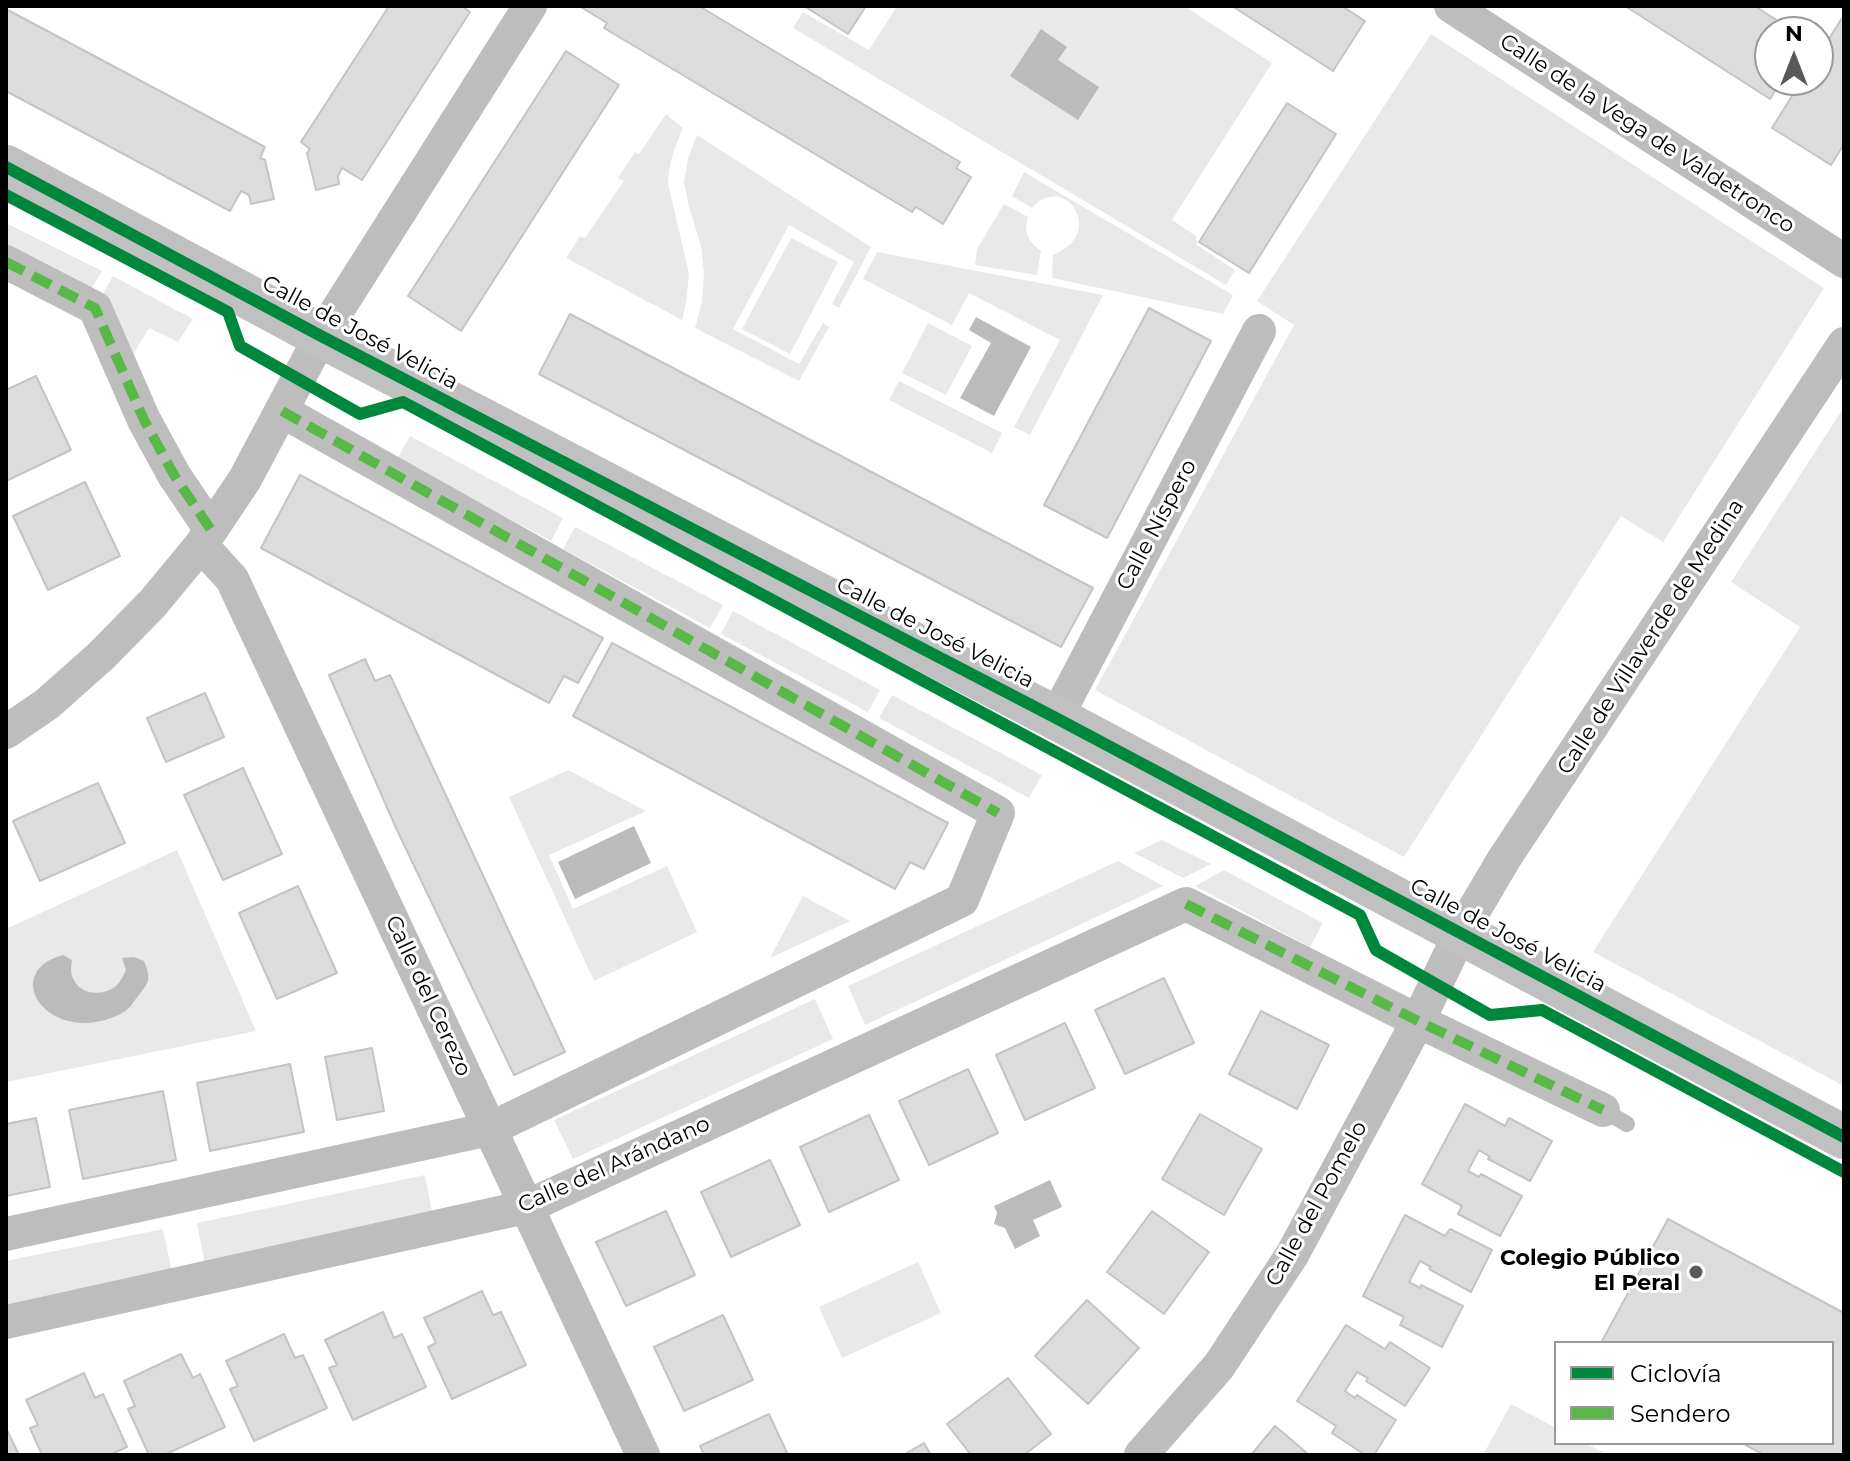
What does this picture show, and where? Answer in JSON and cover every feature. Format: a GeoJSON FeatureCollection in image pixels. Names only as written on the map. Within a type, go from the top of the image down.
{"type":"FeatureCollection","features":[{"type":"Feature","properties":{"kind":"street","name":"Calle de la Vega de Valdetronco"},"geometry":{"type":"LineString","coordinates":[[1451,6],[1844,261]]}},
{"type":"Feature","properties":{"kind":"street"},"geometry":{"type":"LineString","coordinates":[[6,732],[47,704],[101,656],[153,603],[206,537],[245,479],[321,336],[523,8]]}},
{"type":"Feature","properties":{"kind":"street","name":"Calle de José Velicia"},"geometry":{"type":"LineString","coordinates":[[6,167],[321,336],[1056,718],[1844,1137]]}},
{"type":"Feature","properties":{"kind":"street"},"geometry":{"type":"LineString","coordinates":[[6,262],[95,308],[144,420],[206,537]]}},
{"type":"Feature","properties":{"kind":"street","name":"Calle Níspero"},"geometry":{"type":"LineString","coordinates":[[1056,718],[1259,331]]}},
{"type":"Feature","properties":{"kind":"street","name":"Calle de Villaverde de Medina"},"geometry":{"type":"LineString","coordinates":[[1461,932],[1504,859],[1844,344]]}},
{"type":"Feature","properties":{"kind":"street"},"geometry":{"type":"LineString","coordinates":[[6,1234],[490,1129],[962,900],[998,813],[282,411]]}},
{"type":"Feature","properties":{"kind":"street","name":"Calle del Cerezo"},"geometry":{"type":"LineString","coordinates":[[206,537],[232,579],[643,1455]]}},
{"type":"Feature","properties":{"kind":"street","name":"Calle del Arándano"},"geometry":{"type":"LineString","coordinates":[[6,1322],[526,1207],[1186,904],[1418,1021]]}},
{"type":"Feature","properties":{"kind":"street","name":"Calle del Pomelo"},"geometry":{"type":"LineString","coordinates":[[1141,1455],[1219,1366],[1292,1255],[1418,1021],[1461,932]]}},
{"type":"Feature","properties":{"kind":"street"},"geometry":{"type":"LineString","coordinates":[[1418,1021],[1615,1117]]}},
{"type":"Feature","properties":{"kind":"shaded area"},"geometry":{"type":"Polygon","coordinates":[[[897,6],[1184,6],[1272,63],[1172,220],[1196,236],[1197,245],[1235,270],[1226,285],[793,28],[803,12],[869,50],[897,6]]]}},
{"type":"Feature","properties":{"kind":"shaded area"},"geometry":{"type":"Polygon","coordinates":[[[1041,29],[1067,47],[1058,60],[1099,87],[1078,120],[1010,76],[1041,29]]]}},
{"type":"Feature","properties":{"kind":"shaded area"},"geometry":{"type":"Polygon","coordinates":[[[1431,34],[1824,288],[1663,542],[1621,516],[1404,857],[1095,690],[1294,325],[1257,301],[1431,34]]]}},
{"type":"Feature","properties":{"kind":"shaded area"},"geometry":{"type":"Polygon","coordinates":[[[666,114],[683,128],[673,155],[668,183],[689,274],[682,320],[566,258],[580,236],[585,238],[624,181],[618,178],[666,114]]]}},
{"type":"Feature","properties":{"kind":"shaded area"},"geometry":{"type":"Polygon","coordinates":[[[697,135],[871,247],[839,308],[832,304],[854,262],[789,225],[733,329],[799,364],[823,323],[829,327],[799,381],[695,328],[702,302],[704,273],[701,246],[684,182],[688,158],[697,135]]]}},
{"type":"Feature","properties":{"kind":"shaded area"},"geometry":{"type":"Polygon","coordinates":[[[1024,172],[1233,295],[1223,314],[1052,278],[1053,255],[1069,245],[1077,234],[1079,221],[1067,201],[1057,197],[1044,199],[1032,208],[1012,196],[1024,172]]]}},
{"type":"Feature","properties":{"kind":"shaded area"},"geometry":{"type":"Polygon","coordinates":[[[1004,204],[1028,217],[1028,237],[1041,251],[1037,275],[975,265],[977,249],[1004,204]]]}},
{"type":"Feature","properties":{"kind":"shaded area"},"geometry":{"type":"Polygon","coordinates":[[[6,223],[102,271],[87,296],[6,252],[6,223]]]}},
{"type":"Feature","properties":{"kind":"shaded area"},"geometry":{"type":"Polygon","coordinates":[[[791,238],[838,262],[790,354],[742,329],[791,238]]]}},
{"type":"Feature","properties":{"kind":"shaded area"},"geometry":{"type":"Polygon","coordinates":[[[877,252],[1103,295],[1030,435],[1014,427],[1060,340],[969,293],[952,325],[863,279],[877,252]]]}},
{"type":"Feature","properties":{"kind":"shaded area"},"geometry":{"type":"Polygon","coordinates":[[[113,276],[193,319],[178,342],[149,328],[134,353],[120,344],[95,308],[113,276]]]}},
{"type":"Feature","properties":{"kind":"shaded area"},"geometry":{"type":"Polygon","coordinates":[[[976,317],[1031,347],[994,416],[960,398],[991,343],[969,330],[976,317]]]}},
{"type":"Feature","properties":{"kind":"shaded area"},"geometry":{"type":"Polygon","coordinates":[[[928,323],[972,346],[946,395],[902,373],[928,323]]]}},
{"type":"Feature","properties":{"kind":"shaded area"},"geometry":{"type":"Polygon","coordinates":[[[899,381],[1002,433],[992,453],[889,400],[899,381]]]}},
{"type":"Feature","properties":{"kind":"shaded area"},"geometry":{"type":"Polygon","coordinates":[[[1844,407],[1844,1086],[1593,952],[1800,627],[1731,582],[1844,407]]]}},
{"type":"Feature","properties":{"kind":"shaded area"},"geometry":{"type":"Polygon","coordinates":[[[410,436],[563,518],[551,541],[397,459],[410,436]]]}},
{"type":"Feature","properties":{"kind":"shaded area"},"geometry":{"type":"Polygon","coordinates":[[[575,527],[723,605],[710,628],[563,549],[575,527]]]}},
{"type":"Feature","properties":{"kind":"shaded area"},"geometry":{"type":"Polygon","coordinates":[[[733,611],[880,690],[868,712],[721,634],[733,611]]]}},
{"type":"Feature","properties":{"kind":"shaded area"},"geometry":{"type":"Polygon","coordinates":[[[892,695],[1042,775],[1029,798],[879,718],[892,695]]]}},
{"type":"Feature","properties":{"kind":"shaded area"},"geometry":{"type":"Polygon","coordinates":[[[568,770],[646,811],[549,855],[573,909],[667,866],[697,932],[594,981],[509,797],[568,770]]]}},
{"type":"Feature","properties":{"kind":"shaded area"},"geometry":{"type":"Polygon","coordinates":[[[634,826],[651,863],[575,899],[558,862],[634,826]]]}},
{"type":"Feature","properties":{"kind":"shaded area"},"geometry":{"type":"Polygon","coordinates":[[[1162,840],[1211,864],[1183,878],[1134,853],[1162,840]]]}},
{"type":"Feature","properties":{"kind":"shaded area"},"geometry":{"type":"Polygon","coordinates":[[[177,850],[256,1031],[6,1082],[6,929],[177,850]]]}},
{"type":"Feature","properties":{"kind":"shaded area"},"geometry":{"type":"Polygon","coordinates":[[[1118,861],[1163,886],[865,1025],[848,986],[1118,861]]]}},
{"type":"Feature","properties":{"kind":"shaded area"},"geometry":{"type":"Polygon","coordinates":[[[1224,870],[1323,923],[1310,947],[1195,886],[1224,870]]]}},
{"type":"Feature","properties":{"kind":"shaded area"},"geometry":{"type":"Polygon","coordinates":[[[803,896],[850,921],[770,958],[803,896]]]}},
{"type":"Feature","properties":{"kind":"shaded area"},"geometry":{"type":"Polygon","coordinates":[[[63,955],[72,960],[71,970],[77,985],[87,991],[104,992],[117,985],[126,970],[122,958],[134,957],[144,961],[147,982],[130,1006],[119,1015],[88,1023],[67,1021],[39,1002],[33,989],[35,975],[44,964],[63,955]]]}},
{"type":"Feature","properties":{"kind":"shaded area"},"geometry":{"type":"Polygon","coordinates":[[[815,999],[833,1039],[573,1159],[554,1120],[815,999]]]}},
{"type":"Feature","properties":{"kind":"shaded area"},"geometry":{"type":"Polygon","coordinates":[[[425,1175],[433,1217],[205,1265],[197,1223],[425,1175]]]}},
{"type":"Feature","properties":{"kind":"shaded area"},"geometry":{"type":"Polygon","coordinates":[[[1050,1180],[1062,1207],[1033,1220],[1040,1236],[1015,1249],[1005,1228],[994,1224],[997,1213],[994,1206],[1050,1180]]]}},
{"type":"Feature","properties":{"kind":"shaded area"},"geometry":{"type":"Polygon","coordinates":[[[163,1229],[172,1272],[6,1305],[6,1261],[163,1229]]]}},
{"type":"Feature","properties":{"kind":"shaded area"},"geometry":{"type":"Polygon","coordinates":[[[918,1262],[941,1313],[842,1358],[819,1307],[918,1262]]]}},
{"type":"Feature","properties":{"kind":"shaded area"},"geometry":{"type":"Polygon","coordinates":[[[1511,1404],[1554,1427],[1554,1445],[1589,1445],[1608,1455],[1483,1455],[1511,1404]]]}},
{"type":"Feature","properties":{"kind":"building"},"geometry":{"type":"Polygon","coordinates":[[[389,6],[462,6],[470,12],[362,180],[342,168],[338,176],[339,184],[316,190],[307,153],[310,149],[301,142],[389,6]]]}},
{"type":"Feature","properties":{"kind":"building"},"geometry":{"type":"Polygon","coordinates":[[[579,6],[699,6],[960,162],[956,168],[971,177],[943,224],[916,207],[912,212],[604,28],[607,23],[579,6]]]}},
{"type":"Feature","properties":{"kind":"building"},"geometry":{"type":"Polygon","coordinates":[[[804,6],[866,6],[848,34],[804,6]]]}},
{"type":"Feature","properties":{"kind":"building"},"geometry":{"type":"Polygon","coordinates":[[[1232,6],[1342,6],[1365,21],[1333,71],[1232,6]]]}},
{"type":"Feature","properties":{"kind":"building"},"geometry":{"type":"Polygon","coordinates":[[[1625,6],[1755,6],[1770,16],[1754,16],[1754,89],[1625,6]]]}},
{"type":"Feature","properties":{"kind":"building"},"geometry":{"type":"Polygon","coordinates":[[[6,9],[265,147],[260,158],[265,160],[274,199],[251,204],[249,195],[241,191],[230,211],[6,91],[6,9]]]}},
{"type":"Feature","properties":{"kind":"building"},"geometry":{"type":"Polygon","coordinates":[[[1844,15],[1844,144],[1831,165],[1772,128],[1792,96],[1834,96],[1834,31],[1844,15]]]}},
{"type":"Feature","properties":{"kind":"building"},"geometry":{"type":"Polygon","coordinates":[[[566,51],[619,85],[461,331],[408,296],[566,51]]]}},
{"type":"Feature","properties":{"kind":"building"},"geometry":{"type":"Polygon","coordinates":[[[1287,103],[1336,134],[1249,273],[1199,242],[1287,103]]]}},
{"type":"Feature","properties":{"kind":"building"},"geometry":{"type":"Polygon","coordinates":[[[1149,308],[1211,341],[1107,538],[1044,505],[1149,308]]]}},
{"type":"Feature","properties":{"kind":"building"},"geometry":{"type":"Polygon","coordinates":[[[570,314],[1093,588],[1061,647],[539,374],[570,314]]]}},
{"type":"Feature","properties":{"kind":"building"},"geometry":{"type":"Polygon","coordinates":[[[36,376],[71,450],[6,481],[6,390],[36,376]]]}},
{"type":"Feature","properties":{"kind":"building"},"geometry":{"type":"Polygon","coordinates":[[[300,475],[603,638],[578,683],[564,676],[549,703],[261,548],[300,475]]]}},
{"type":"Feature","properties":{"kind":"building"},"geometry":{"type":"Polygon","coordinates":[[[85,482],[120,556],[48,590],[13,516],[85,482]]]}},
{"type":"Feature","properties":{"kind":"building"},"geometry":{"type":"Polygon","coordinates":[[[612,643],[948,823],[924,869],[910,862],[895,889],[573,716],[612,643]]]}},
{"type":"Feature","properties":{"kind":"building"},"geometry":{"type":"Polygon","coordinates":[[[365,659],[375,681],[390,675],[565,1052],[514,1075],[396,828],[329,675],[365,659]]]}},
{"type":"Feature","properties":{"kind":"building"},"geometry":{"type":"Polygon","coordinates":[[[205,693],[224,737],[166,762],[147,718],[205,693]]]}},
{"type":"Feature","properties":{"kind":"building"},"geometry":{"type":"Polygon","coordinates":[[[243,768],[282,854],[223,880],[184,795],[243,768]]]}},
{"type":"Feature","properties":{"kind":"building"},"geometry":{"type":"Polygon","coordinates":[[[98,783],[125,843],[40,881],[13,821],[98,783]]]}},
{"type":"Feature","properties":{"kind":"building"},"geometry":{"type":"Polygon","coordinates":[[[298,886],[337,973],[277,999],[239,913],[298,886]]]}},
{"type":"Feature","properties":{"kind":"building"},"geometry":{"type":"Polygon","coordinates":[[[1164,978],[1194,1043],[1125,1074],[1095,1010],[1164,978]]]}},
{"type":"Feature","properties":{"kind":"building"},"geometry":{"type":"Polygon","coordinates":[[[1261,1011],[1329,1045],[1297,1109],[1229,1074],[1261,1011]]]}},
{"type":"Feature","properties":{"kind":"building"},"geometry":{"type":"Polygon","coordinates":[[[1065,1023],[1095,1088],[1025,1120],[996,1055],[1065,1023]]]}},
{"type":"Feature","properties":{"kind":"building"},"geometry":{"type":"Polygon","coordinates":[[[372,1048],[384,1111],[337,1120],[325,1057],[372,1048]]]}},
{"type":"Feature","properties":{"kind":"building"},"geometry":{"type":"Polygon","coordinates":[[[290,1064],[304,1132],[210,1151],[197,1083],[290,1064]]]}},
{"type":"Feature","properties":{"kind":"building"},"geometry":{"type":"Polygon","coordinates":[[[968,1069],[998,1133],[929,1165],[899,1101],[968,1069]]]}},
{"type":"Feature","properties":{"kind":"building"},"geometry":{"type":"Polygon","coordinates":[[[163,1091],[176,1160],[83,1179],[69,1110],[163,1091]]]}},
{"type":"Feature","properties":{"kind":"building"},"geometry":{"type":"Polygon","coordinates":[[[1465,1104],[1505,1126],[1509,1118],[1552,1141],[1530,1181],[1488,1159],[1490,1157],[1479,1150],[1468,1171],[1479,1177],[1481,1174],[1522,1196],[1500,1236],[1458,1214],[1462,1206],[1422,1184],[1465,1104]]]}},
{"type":"Feature","properties":{"kind":"building"},"geometry":{"type":"Polygon","coordinates":[[[1200,1114],[1262,1149],[1224,1215],[1162,1179],[1200,1114]]]}},
{"type":"Feature","properties":{"kind":"building"},"geometry":{"type":"Polygon","coordinates":[[[869,1115],[899,1180],[829,1212],[800,1147],[869,1115]]]}},
{"type":"Feature","properties":{"kind":"building"},"geometry":{"type":"Polygon","coordinates":[[[36,1118],[50,1187],[6,1196],[6,1124],[36,1118]]]}},
{"type":"Feature","properties":{"kind":"building"},"geometry":{"type":"Polygon","coordinates":[[[770,1160],[800,1225],[731,1257],[701,1192],[770,1160]]]}},
{"type":"Feature","properties":{"kind":"building"},"geometry":{"type":"Polygon","coordinates":[[[666,1211],[695,1275],[626,1306],[596,1242],[666,1211]]]}},
{"type":"Feature","properties":{"kind":"building"},"geometry":{"type":"Polygon","coordinates":[[[1152,1211],[1209,1252],[1164,1314],[1107,1272],[1152,1211]]]}},
{"type":"Feature","properties":{"kind":"building"},"geometry":{"type":"Polygon","coordinates":[[[1405,1215],[1445,1236],[1450,1229],[1492,1250],[1471,1292],[1420,1261],[1409,1282],[1463,1306],[1442,1347],[1400,1325],[1404,1317],[1363,1296],[1405,1215]]]}},
{"type":"Feature","properties":{"kind":"building"},"geometry":{"type":"Polygon","coordinates":[[[1668,1219],[1844,1313],[1844,1455],[1764,1455],[1746,1445],[1834,1445],[1834,1341],[1602,1341],[1668,1219]]]}},
{"type":"Feature","properties":{"kind":"building"},"geometry":{"type":"Polygon","coordinates":[[[482,1291],[493,1315],[501,1312],[526,1365],[452,1399],[428,1347],[436,1343],[424,1318],[482,1291]]]}},
{"type":"Feature","properties":{"kind":"building"},"geometry":{"type":"Polygon","coordinates":[[[1087,1300],[1139,1348],[1088,1404],[1035,1356],[1087,1300]]]}},
{"type":"Feature","properties":{"kind":"building"},"geometry":{"type":"Polygon","coordinates":[[[383,1312],[394,1338],[402,1334],[426,1387],[353,1420],[329,1368],[337,1365],[325,1340],[383,1312]]]}},
{"type":"Feature","properties":{"kind":"building"},"geometry":{"type":"Polygon","coordinates":[[[723,1315],[753,1380],[684,1411],[654,1347],[723,1315]]]}},
{"type":"Feature","properties":{"kind":"building"},"geometry":{"type":"Polygon","coordinates":[[[1346,1325],[1385,1349],[1390,1342],[1430,1368],[1405,1406],[1357,1372],[1345,1391],[1355,1398],[1357,1395],[1396,1420],[1374,1455],[1365,1455],[1332,1433],[1336,1426],[1297,1401],[1346,1325]]]}},
{"type":"Feature","properties":{"kind":"building"},"geometry":{"type":"Polygon","coordinates":[[[284,1334],[295,1358],[303,1355],[327,1408],[254,1441],[230,1389],[238,1386],[226,1361],[284,1334]]]}},
{"type":"Feature","properties":{"kind":"building"},"geometry":{"type":"Polygon","coordinates":[[[181,1354],[193,1378],[200,1374],[225,1427],[164,1455],[149,1455],[128,1409],[135,1406],[124,1381],[181,1354]]]}},
{"type":"Feature","properties":{"kind":"building"},"geometry":{"type":"Polygon","coordinates":[[[84,1373],[95,1398],[103,1394],[127,1447],[109,1455],[42,1455],[30,1428],[38,1425],[26,1400],[84,1373]]]}},
{"type":"Feature","properties":{"kind":"building"},"geometry":{"type":"Polygon","coordinates":[[[1008,1378],[1051,1434],[1024,1455],[971,1455],[947,1424],[1008,1378]]]}},
{"type":"Feature","properties":{"kind":"building"},"geometry":{"type":"Polygon","coordinates":[[[769,1414],[788,1455],[704,1455],[700,1446],[769,1414]]]}},
{"type":"Feature","properties":{"kind":"building"},"geometry":{"type":"Polygon","coordinates":[[[1275,1426],[1280,1430],[1309,1455],[1251,1455],[1275,1426]]]}},
{"type":"Feature","properties":{"kind":"building"},"geometry":{"type":"Polygon","coordinates":[[[6,1428],[19,1455],[6,1455],[6,1428]]]}},
{"type":"Feature","properties":{"kind":"building"},"geometry":{"type":"Polygon","coordinates":[[[924,1443],[931,1455],[903,1455],[924,1443]]]}},
{"type":"Feature","properties":{"kind":"marked path"},"geometry":{"type":"LineString","coordinates":[[6,262],[95,308],[144,420],[174,475],[211,530]]}},
{"type":"Feature","properties":{"kind":"marked path"},"geometry":{"type":"LineString","coordinates":[[282,411],[998,813]]}},
{"type":"Feature","properties":{"kind":"marked path"},"geometry":{"type":"LineString","coordinates":[[1186,904],[1603,1110]]}},
{"type":"Feature","properties":{"kind":"cycle path"},"geometry":{"type":"LineString","coordinates":[[6,167],[321,336],[1056,718],[1844,1137]]}},
{"type":"Feature","properties":{"kind":"cycle path"},"geometry":{"type":"LineString","coordinates":[[6,195],[228,312],[240,346],[360,414],[403,402],[1360,915],[1376,950],[1490,1015],[1542,1010],[1844,1172]]}},
{"type":"Feature","properties":{"kind":"place","name":"Colegio Público El Peral"},"geometry":{"type":"Point","coordinates":[1696,1272]}}]}
